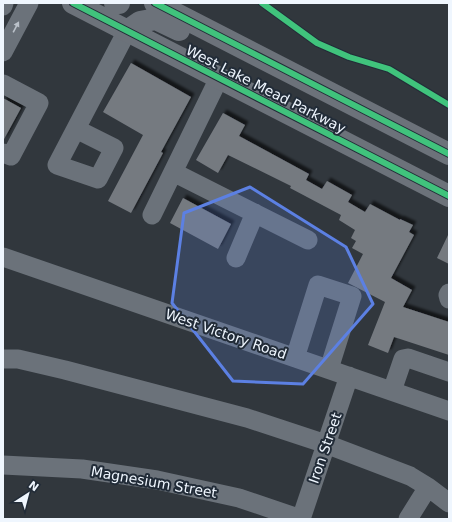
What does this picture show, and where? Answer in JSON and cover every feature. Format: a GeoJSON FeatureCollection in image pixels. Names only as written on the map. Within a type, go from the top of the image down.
{"type":"FeatureCollection","features":[{"type":"Feature","properties":{"kind":"main road","name":"West Lake Mead Parkway"},"geometry":{"type":"LineString","coordinates":[[73,3],[449,196]]}},
{"type":"Feature","properties":{"kind":"main road","name":"West Lake Mead Parkway"},"geometry":{"type":"LineString","coordinates":[[155,3],[449,154]]}},
{"type":"Feature","properties":{"kind":"main road"},"geometry":{"type":"LineString","coordinates":[[127,31],[140,22],[156,19],[227,53],[257,55]]}},
{"type":"Feature","properties":{"kind":"street"},"geometry":{"type":"LineString","coordinates":[[3,52],[29,3]]}},
{"type":"Feature","properties":{"kind":"street"},"geometry":{"type":"LineString","coordinates":[[76,128],[127,31]]}},
{"type":"Feature","properties":{"kind":"street"},"geometry":{"type":"LineString","coordinates":[[152,215],[219,78]]}},
{"type":"Feature","properties":{"kind":"street"},"geometry":{"type":"LineString","coordinates":[[3,84],[39,103],[11,156],[3,153]]}},
{"type":"Feature","properties":{"kind":"street"},"geometry":{"type":"LineString","coordinates":[[173,172],[308,240]]}},
{"type":"Feature","properties":{"kind":"street"},"geometry":{"type":"LineString","coordinates":[[236,258],[255,213]]}},
{"type":"Feature","properties":{"kind":"street","name":"West Victory Road"},"geometry":{"type":"LineString","coordinates":[[3,257],[449,411]]}},
{"type":"Feature","properties":{"kind":"street"},"geometry":{"type":"LineString","coordinates":[[295,358],[318,285],[352,296],[329,369]]}},
{"type":"Feature","properties":{"kind":"street"},"geometry":{"type":"LineString","coordinates":[[449,293],[449,299]]}},
{"type":"Feature","properties":{"kind":"street"},"geometry":{"type":"LineString","coordinates":[[392,391],[403,359],[408,358],[449,372]]}},
{"type":"Feature","properties":{"kind":"street"},"geometry":{"type":"LineString","coordinates":[[3,359],[18,359],[247,418],[326,444],[410,476],[428,487],[449,503]]}},
{"type":"Feature","properties":{"kind":"street","name":"Iron Street"},"geometry":{"type":"LineString","coordinates":[[301,519],[349,376]]}},
{"type":"Feature","properties":{"kind":"street","name":"Magnesium Street"},"geometry":{"type":"LineString","coordinates":[[3,465],[82,469],[157,480],[239,498],[301,519]]}},
{"type":"Feature","properties":{"kind":"street"},"geometry":{"type":"LineString","coordinates":[[408,519],[428,487]]}},
{"type":"Feature","properties":{"kind":"highlighted area"},"geometry":{"type":"Polygon","coordinates":[[[250,187],[346,247],[373,304],[303,384],[233,381],[172,303],[184,213],[250,187]]]}},
{"type":"Feature","properties":{"kind":"building"},"geometry":{"type":"Polygon","coordinates":[[[131,63],[191,97],[161,152],[163,153],[131,213],[108,201],[143,135],[103,112],[131,63]]]}},
{"type":"Feature","properties":{"kind":"building"},"geometry":{"type":"Polygon","coordinates":[[[3,98],[21,108],[3,141],[3,98]]]}},
{"type":"Feature","properties":{"kind":"building"},"geometry":{"type":"Polygon","coordinates":[[[223,113],[245,125],[239,136],[309,174],[306,180],[322,189],[327,181],[352,195],[348,202],[365,212],[370,204],[400,220],[413,225],[409,232],[414,235],[391,278],[412,290],[403,307],[449,322],[449,355],[394,337],[388,353],[368,345],[385,302],[348,283],[363,254],[352,248],[356,241],[351,238],[355,230],[339,220],[341,215],[290,188],[291,186],[228,155],[218,173],[196,160],[223,113]]]}},
{"type":"Feature","properties":{"kind":"building"},"geometry":{"type":"Polygon","coordinates":[[[183,198],[231,224],[218,249],[170,223],[183,198]]]}},
{"type":"Feature","properties":{"kind":"building"},"geometry":{"type":"Polygon","coordinates":[[[449,233],[449,264],[437,258],[449,233]]]}},
{"type":"Feature","properties":{"kind":"cycle path"},"geometry":{"type":"LineString","coordinates":[[73,3],[449,196]]}},
{"type":"Feature","properties":{"kind":"cycle path"},"geometry":{"type":"LineString","coordinates":[[155,3],[449,154]]}},
{"type":"Feature","properties":{"kind":"cycle path"},"geometry":{"type":"LineString","coordinates":[[262,3],[317,43],[349,57],[389,69],[449,105]]}}]}
